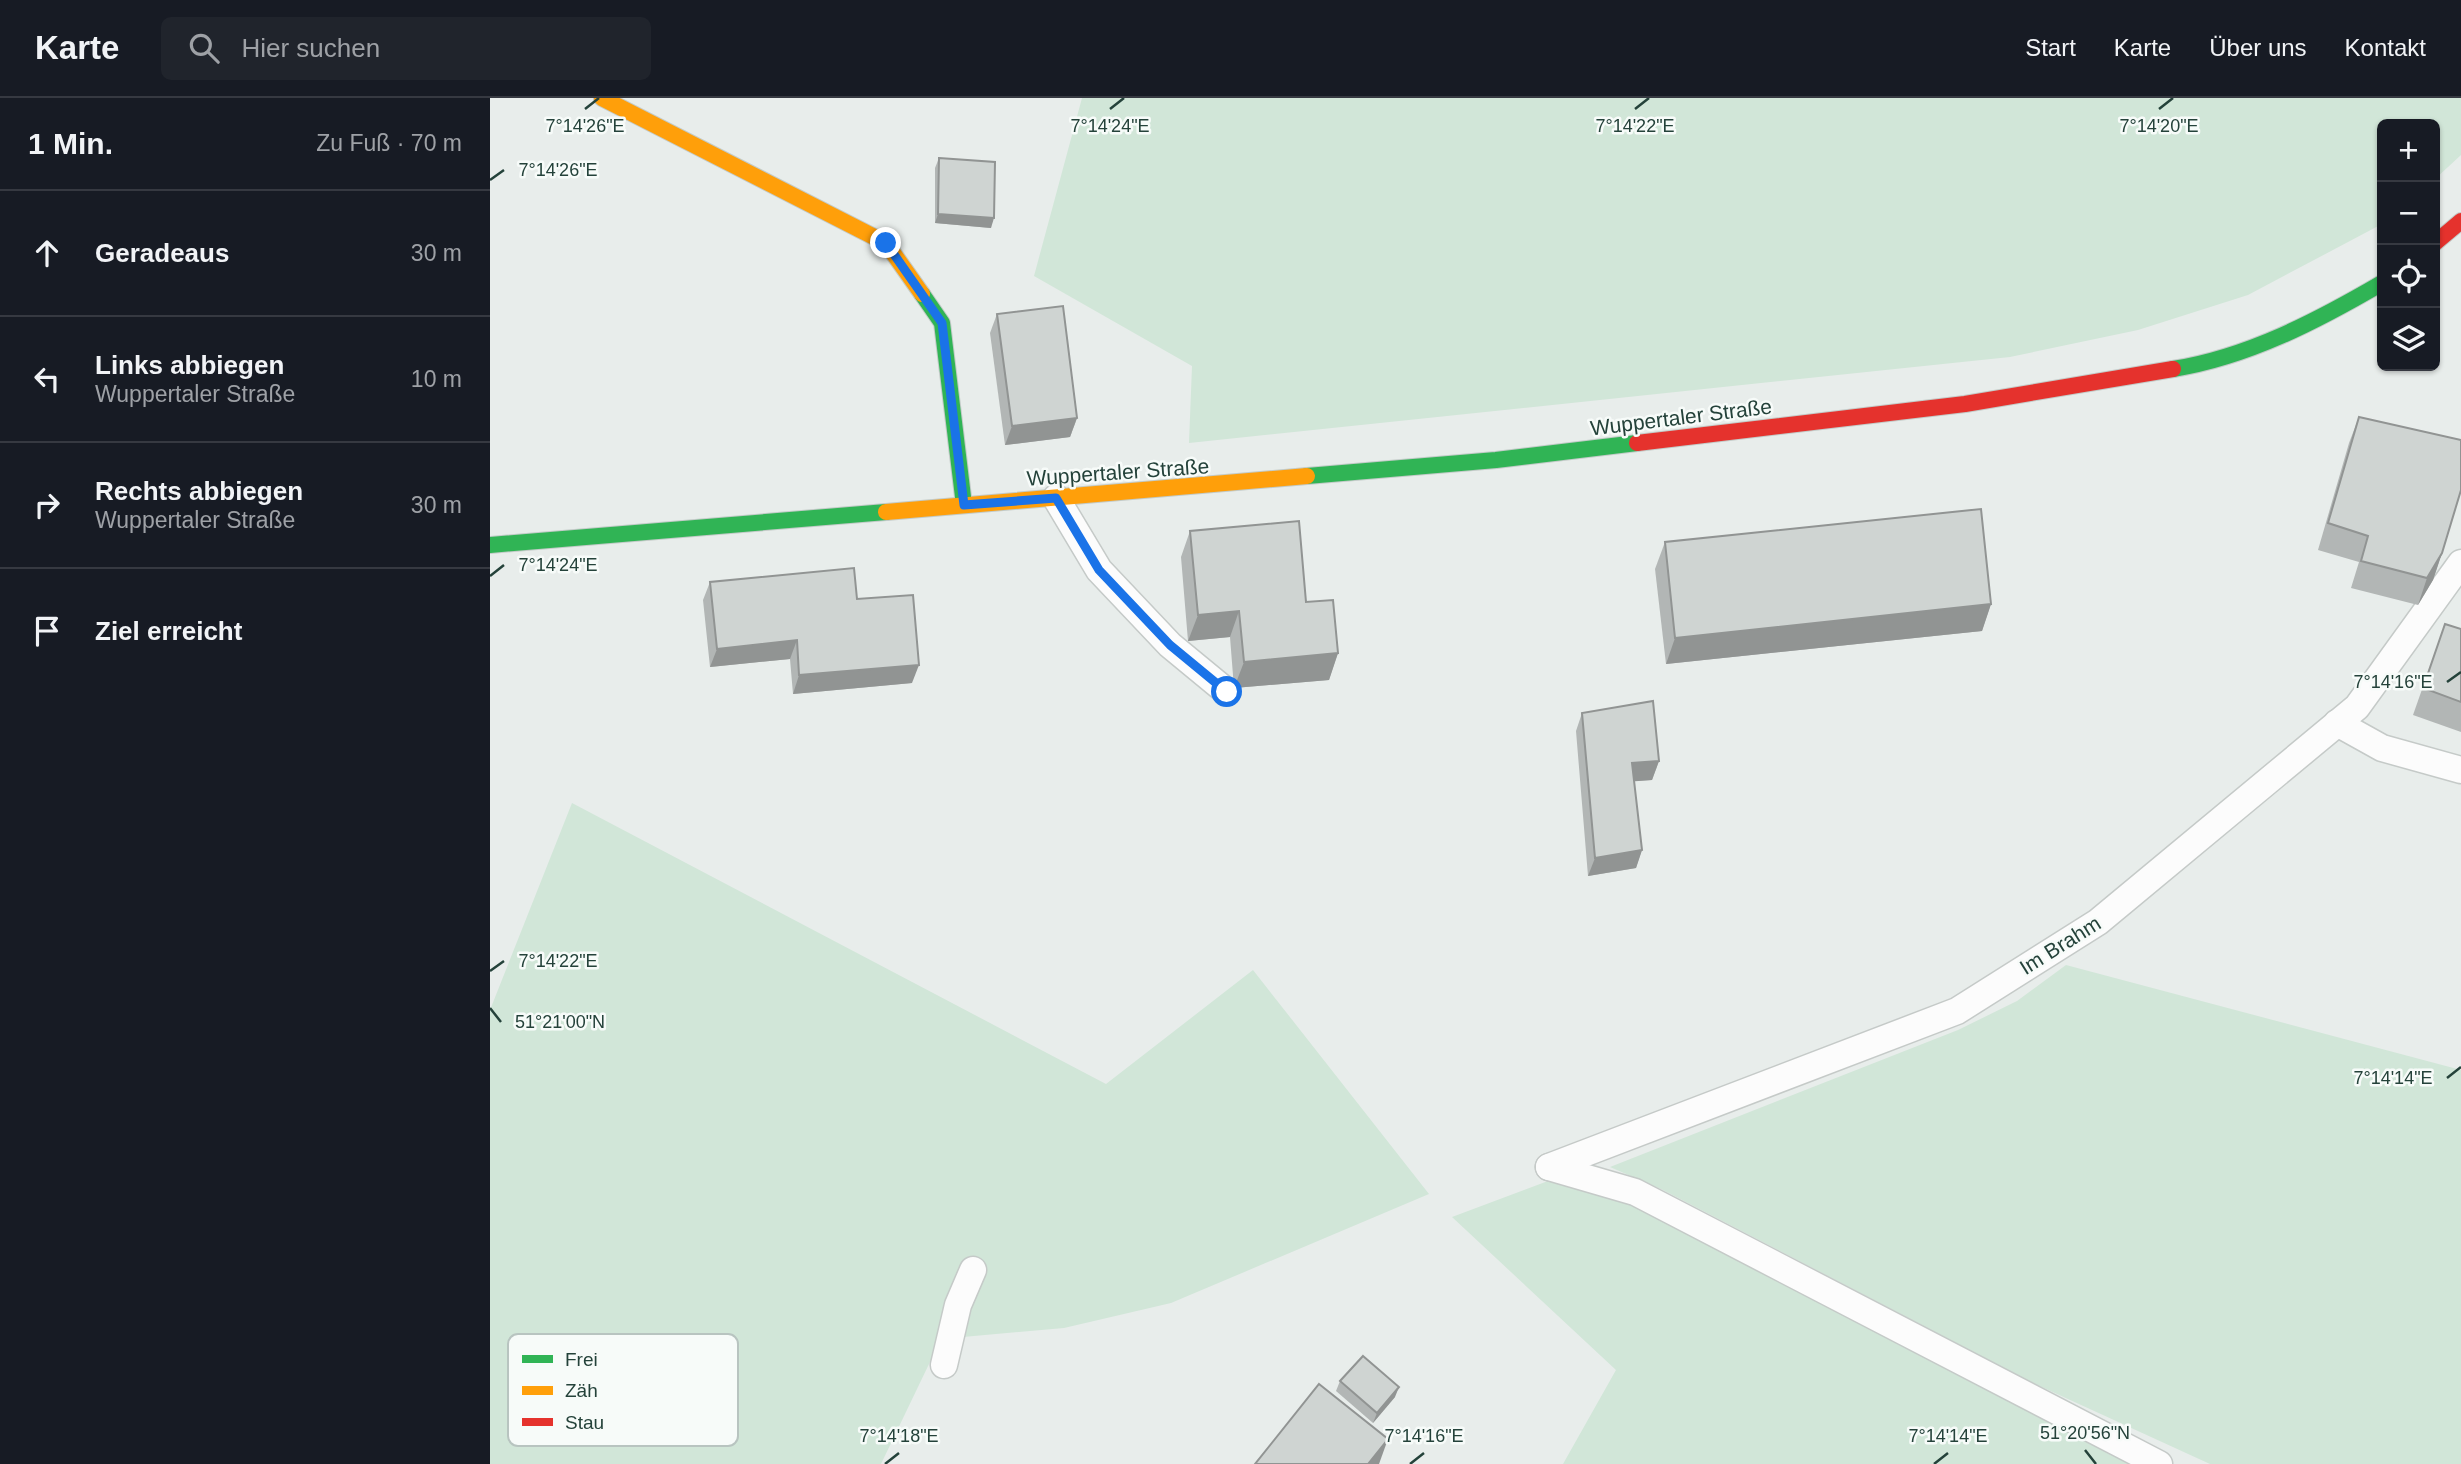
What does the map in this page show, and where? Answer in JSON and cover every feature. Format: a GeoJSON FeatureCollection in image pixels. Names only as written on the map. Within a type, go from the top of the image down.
{"type":"FeatureCollection","features":[{"type":"Feature","properties":{"kind":"main road"},"geometry":{"type":"LineString","coordinates":[[602,98],[886,243],[942,323],[964,505]]}},
{"type":"Feature","properties":{"kind":"main road"},"geometry":{"type":"LineString","coordinates":[[2440,239],[2461,220]]}},
{"type":"Feature","properties":{"kind":"main road","name":"Wuppertaler Straße"},"geometry":{"type":"LineString","coordinates":[[490,545],[1496,460],[1965,404],[2204,364],[2309,326],[2377,286]]}},
{"type":"Feature","properties":{"kind":"lane"},"geometry":{"type":"LineString","coordinates":[[1056,498],[1099,570],[1170,645],[1227,692]]}},
{"type":"Feature","properties":{"kind":"lane","name":"Im Brahm"},"geometry":{"type":"LineString","coordinates":[[2159,1464],[1635,1192],[1549,1167],[1957,1011],[2098,922],[2357,707],[2461,563]]}},
{"type":"Feature","properties":{"kind":"lane"},"geometry":{"type":"LineString","coordinates":[[2337,723],[2382,748],[2461,771]]}},
{"type":"Feature","properties":{"kind":"lane"},"geometry":{"type":"LineString","coordinates":[[944,1364],[958,1305],[973,1270]]}},
{"type":"Feature","properties":{"kind":"green space"},"geometry":{"type":"Polygon","coordinates":[[[1082,98],[2461,98],[2461,155],[2440,174],[2440,119],[2377,119],[2377,227],[2248,295],[2138,330],[2010,357],[1189,443],[1192,366],[1034,276],[1082,98]]]}},
{"type":"Feature","properties":{"kind":"green space"},"geometry":{"type":"Polygon","coordinates":[[[572,803],[1106,1084],[1253,970],[1429,1194],[1171,1303],[1064,1328],[941,1339],[881,1464],[490,1464],[490,1010],[572,803]]]}},
{"type":"Feature","properties":{"kind":"green space"},"geometry":{"type":"Polygon","coordinates":[[[2066,965],[2461,1070],[2461,1464],[2210,1464],[2033,1383],[1663,1190],[1610,1167],[1958,1030],[2017,1001],[2066,965]]]}},
{"type":"Feature","properties":{"kind":"green space"},"geometry":{"type":"Polygon","coordinates":[[[1548,1181],[1630,1204],[2141,1464],[1563,1464],[1616,1370],[1452,1217],[1548,1181]]]}},
{"type":"Feature","properties":{"kind":"building"},"geometry":{"type":"Polygon","coordinates":[[[939,158],[995,162],[994,218],[938,214],[939,158]]]}},
{"type":"Feature","properties":{"kind":"building"},"geometry":{"type":"Polygon","coordinates":[[[1063,306],[1077,418],[1012,426],[997,314],[1063,306]]]}},
{"type":"Feature","properties":{"kind":"building"},"geometry":{"type":"Polygon","coordinates":[[[2359,417],[2461,440],[2461,490],[2442,553],[2427,578],[2361,561],[2368,536],[2328,523],[2359,417]]]}},
{"type":"Feature","properties":{"kind":"building"},"geometry":{"type":"Polygon","coordinates":[[[1981,509],[1991,604],[1675,638],[1665,542],[1981,509]]]}},
{"type":"Feature","properties":{"kind":"building"},"geometry":{"type":"Polygon","coordinates":[[[1299,521],[1306,602],[1333,600],[1338,653],[1244,662],[1239,611],[1198,615],[1190,531],[1299,521]]]}},
{"type":"Feature","properties":{"kind":"building"},"geometry":{"type":"Polygon","coordinates":[[[854,568],[857,599],[913,595],[919,665],[799,675],[797,640],[717,649],[710,582],[854,568]]]}},
{"type":"Feature","properties":{"kind":"building"},"geometry":{"type":"Polygon","coordinates":[[[2445,624],[2461,629],[2461,702],[2423,688],[2445,624]]]}},
{"type":"Feature","properties":{"kind":"building"},"geometry":{"type":"Polygon","coordinates":[[[1653,701],[1659,761],[1632,763],[1642,850],[1595,858],[1582,713],[1653,701]]]}},
{"type":"Feature","properties":{"kind":"building"},"geometry":{"type":"Polygon","coordinates":[[[1363,1356],[1399,1387],[1377,1413],[1340,1381],[1363,1356]]]}},
{"type":"Feature","properties":{"kind":"building"},"geometry":{"type":"Polygon","coordinates":[[[1319,1384],[1388,1439],[1368,1464],[1255,1464],[1319,1384]]]}},
{"type":"Feature","properties":{"kind":"traffic: fast"},"geometry":{"type":"LineString","coordinates":[[2173,369],[2255,347],[2307,324],[2377,286]]}},
{"type":"Feature","properties":{"kind":"traffic: fast"},"geometry":{"type":"LineString","coordinates":[[922,294],[942,323],[964,505]]}},
{"type":"Feature","properties":{"kind":"traffic: fast"},"geometry":{"type":"LineString","coordinates":[[1307,476],[1496,460],[1637,443]]}},
{"type":"Feature","properties":{"kind":"traffic: fast"},"geometry":{"type":"LineString","coordinates":[[490,545],[886,512]]}},
{"type":"Feature","properties":{"kind":"traffic: slow"},"geometry":{"type":"LineString","coordinates":[[602,98],[886,243],[922,294]]}},
{"type":"Feature","properties":{"kind":"traffic: slow"},"geometry":{"type":"LineString","coordinates":[[886,512],[1307,476]]}},
{"type":"Feature","properties":{"kind":"traffic: jam"},"geometry":{"type":"LineString","coordinates":[[2440,239],[2461,221]]}},
{"type":"Feature","properties":{"kind":"traffic: jam"},"geometry":{"type":"LineString","coordinates":[[1637,443],[1965,404],[2173,369]]}},
{"type":"Feature","properties":{"kind":"route"},"geometry":{"type":"LineString","coordinates":[[886,243],[942,323],[964,505],[1056,498],[1099,570],[1170,645],[1227,692]]}}]}
